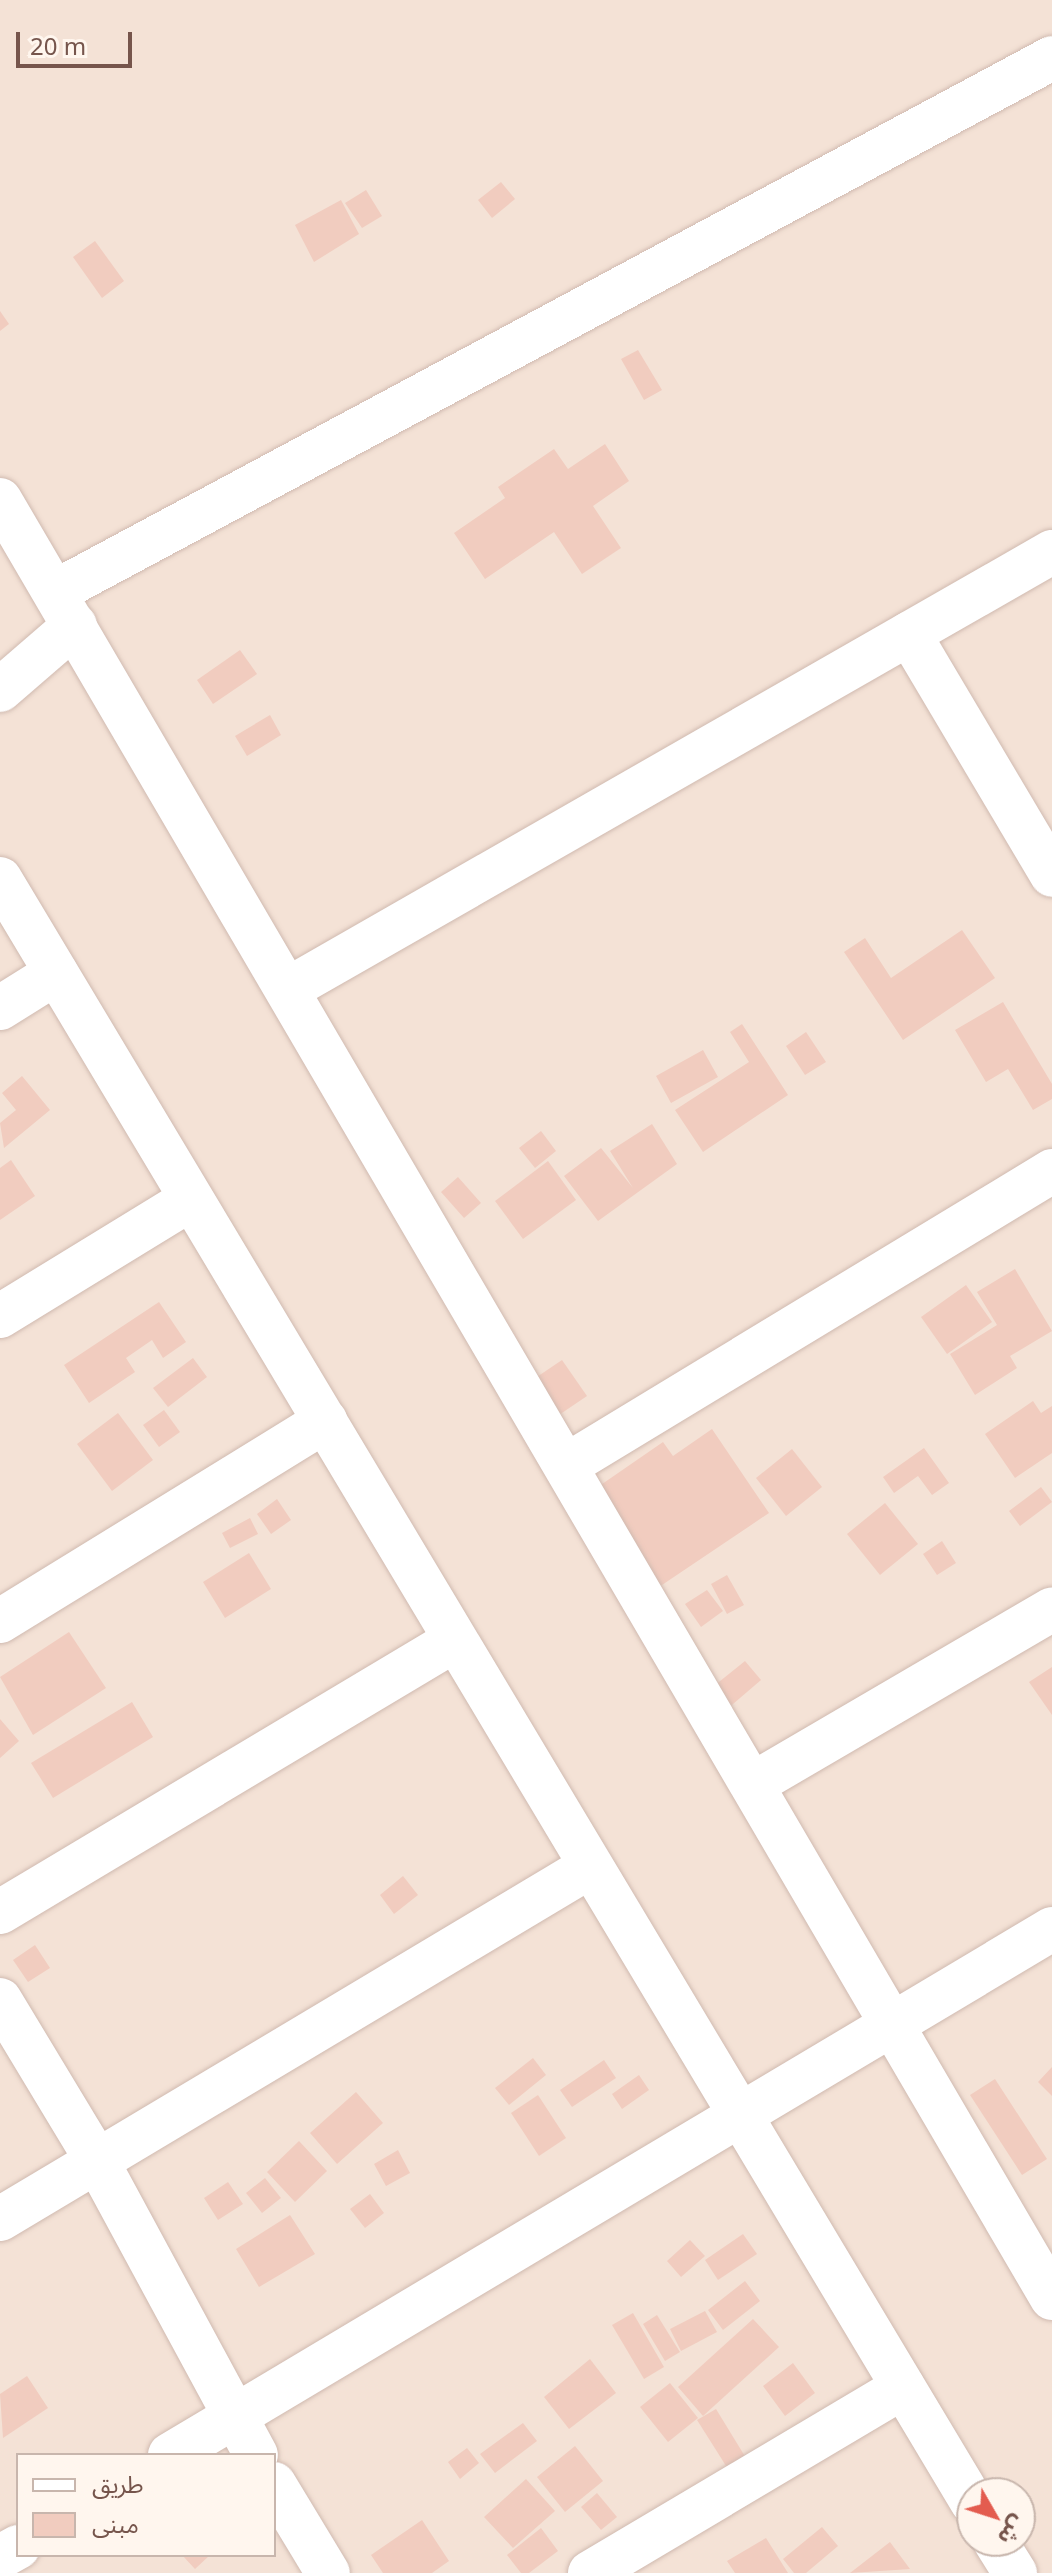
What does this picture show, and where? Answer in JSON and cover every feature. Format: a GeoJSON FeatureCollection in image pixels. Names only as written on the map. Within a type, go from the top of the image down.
{"type":"FeatureCollection","features":[{"type":"Feature","properties":{"kind":"street"},"geometry":{"type":"LineString","coordinates":[[0,690],[65,609],[1052,58]]}},
{"type":"Feature","properties":{"kind":"street"},"geometry":{"type":"LineString","coordinates":[[0,500],[290,988],[1052,2298]]}},
{"type":"Feature","properties":{"kind":"street"},"geometry":{"type":"LineString","coordinates":[[290,988],[1052,552]]}},
{"type":"Feature","properties":{"kind":"street"},"geometry":{"type":"LineString","coordinates":[[909,634],[1052,875]]}},
{"type":"Feature","properties":{"kind":"street"},"geometry":{"type":"LineString","coordinates":[[0,879],[957,2477]]}},
{"type":"Feature","properties":{"kind":"street"},"geometry":{"type":"LineString","coordinates":[[0,1008],[56,973]]}},
{"type":"Feature","properties":{"kind":"street"},"geometry":{"type":"LineString","coordinates":[[567,1465],[1052,1171]]}},
{"type":"Feature","properties":{"kind":"street"},"geometry":{"type":"LineString","coordinates":[[0,1316],[191,1199]]}},
{"type":"Feature","properties":{"kind":"street"},"geometry":{"type":"LineString","coordinates":[[0,1621],[325,1421]]}},
{"type":"Feature","properties":{"kind":"street"},"geometry":{"type":"LineString","coordinates":[[753,1784],[1052,1609]]}},
{"type":"Feature","properties":{"kind":"street"},"geometry":{"type":"LineString","coordinates":[[0,1912],[455,1640]]}},
{"type":"Feature","properties":{"kind":"street"},"geometry":{"type":"LineString","coordinates":[[0,2219],[591,1866]]}},
{"type":"Feature","properties":{"kind":"street"},"geometry":{"type":"LineString","coordinates":[[173,2453],[742,2117],[1052,1929]]}},
{"type":"Feature","properties":{"kind":"street"},"geometry":{"type":"LineString","coordinates":[[0,2000],[97,2161],[255,2453]]}},
{"type":"Feature","properties":{"kind":"street"},"geometry":{"type":"LineString","coordinates":[[590,2573],[903,2387]]}},
{"type":"Feature","properties":{"kind":"street"},"geometry":{"type":"LineString","coordinates":[[276,2487],[328,2573]]}},
{"type":"Feature","properties":{"kind":"shaded area"},"geometry":{"type":"Polygon","coordinates":[[[0,0],[1052,0],[1052,2573],[0,2573],[0,0]]]}},
{"type":"Feature","properties":{"kind":"building"},"geometry":{"type":"Polygon","coordinates":[[[501,182],[515,199],[492,218],[478,200],[501,182]]]}},
{"type":"Feature","properties":{"kind":"building"},"geometry":{"type":"Polygon","coordinates":[[[366,190],[382,216],[362,228],[345,203],[366,190]]]}},
{"type":"Feature","properties":{"kind":"building"},"geometry":{"type":"Polygon","coordinates":[[[341,200],[359,234],[314,262],[295,225],[341,200]]]}},
{"type":"Feature","properties":{"kind":"building"},"geometry":{"type":"Polygon","coordinates":[[[95,241],[124,281],[102,298],[73,257],[95,241]]]}},
{"type":"Feature","properties":{"kind":"building"},"geometry":{"type":"Polygon","coordinates":[[[0,311],[9,324],[0,331],[0,311]]]}},
{"type":"Feature","properties":{"kind":"building"},"geometry":{"type":"Polygon","coordinates":[[[638,350],[662,390],[644,400],[621,359],[638,350]]]}},
{"type":"Feature","properties":{"kind":"building"},"geometry":{"type":"Polygon","coordinates":[[[605,444],[629,481],[593,506],[621,548],[582,574],[554,532],[485,579],[454,533],[505,498],[498,487],[554,449],[568,469],[605,444]]]}},
{"type":"Feature","properties":{"kind":"building"},"geometry":{"type":"Polygon","coordinates":[[[240,650],[257,674],[213,704],[197,680],[240,650]]]}},
{"type":"Feature","properties":{"kind":"building"},"geometry":{"type":"Polygon","coordinates":[[[270,715],[281,735],[247,756],[235,736],[270,715]]]}},
{"type":"Feature","properties":{"kind":"building"},"geometry":{"type":"Polygon","coordinates":[[[962,930],[995,978],[903,1040],[844,952],[865,938],[891,978],[962,930]]]}},
{"type":"Feature","properties":{"kind":"building"},"geometry":{"type":"Polygon","coordinates":[[[1003,1002],[1052,1084],[1052,1099],[1033,1110],[1008,1069],[986,1082],[955,1030],[1003,1002]]]}},
{"type":"Feature","properties":{"kind":"building"},"geometry":{"type":"Polygon","coordinates":[[[742,1024],[788,1095],[703,1152],[675,1110],[749,1062],[730,1032],[742,1024]]]}},
{"type":"Feature","properties":{"kind":"building"},"geometry":{"type":"Polygon","coordinates":[[[806,1032],[826,1062],[805,1075],[786,1046],[806,1032]]]}},
{"type":"Feature","properties":{"kind":"building"},"geometry":{"type":"Polygon","coordinates":[[[703,1050],[718,1077],[671,1103],[656,1076],[703,1050]]]}},
{"type":"Feature","properties":{"kind":"building"},"geometry":{"type":"Polygon","coordinates":[[[22,1076],[50,1110],[4,1148],[0,1123],[16,1110],[2,1093],[22,1076]]]}},
{"type":"Feature","properties":{"kind":"building"},"geometry":{"type":"Polygon","coordinates":[[[652,1124],[677,1164],[598,1221],[564,1176],[601,1148],[633,1188],[610,1151],[652,1124]]]}},
{"type":"Feature","properties":{"kind":"building"},"geometry":{"type":"Polygon","coordinates":[[[541,1131],[556,1151],[535,1168],[519,1148],[541,1131]]]}},
{"type":"Feature","properties":{"kind":"building"},"geometry":{"type":"Polygon","coordinates":[[[11,1160],[35,1196],[0,1220],[0,1168],[11,1160]]]}},
{"type":"Feature","properties":{"kind":"building"},"geometry":{"type":"Polygon","coordinates":[[[548,1161],[576,1200],[523,1239],[495,1201],[548,1161]]]}},
{"type":"Feature","properties":{"kind":"building"},"geometry":{"type":"Polygon","coordinates":[[[458,1177],[481,1203],[464,1218],[441,1192],[458,1177]]]}},
{"type":"Feature","properties":{"kind":"building"},"geometry":{"type":"Polygon","coordinates":[[[1015,1269],[1052,1331],[1010,1356],[1017,1368],[975,1395],[950,1354],[997,1325],[977,1292],[1015,1269]]]}},
{"type":"Feature","properties":{"kind":"building"},"geometry":{"type":"Polygon","coordinates":[[[966,1285],[992,1322],[947,1354],[921,1317],[966,1285]]]}},
{"type":"Feature","properties":{"kind":"building"},"geometry":{"type":"Polygon","coordinates":[[[159,1302],[186,1342],[163,1358],[152,1340],[126,1358],[135,1372],[89,1403],[64,1365],[159,1302]]]}},
{"type":"Feature","properties":{"kind":"building"},"geometry":{"type":"Polygon","coordinates":[[[193,1358],[207,1377],[168,1407],[153,1388],[193,1358]]]}},
{"type":"Feature","properties":{"kind":"building"},"geometry":{"type":"Polygon","coordinates":[[[562,1360],[587,1396],[550,1421],[525,1385],[562,1360]]]}},
{"type":"Feature","properties":{"kind":"building"},"geometry":{"type":"Polygon","coordinates":[[[1033,1401],[1041,1413],[1052,1406],[1052,1453],[1015,1478],[985,1434],[1033,1401]]]}},
{"type":"Feature","properties":{"kind":"building"},"geometry":{"type":"Polygon","coordinates":[[[164,1410],[180,1432],[159,1447],[143,1425],[164,1410]]]}},
{"type":"Feature","properties":{"kind":"building"},"geometry":{"type":"Polygon","coordinates":[[[118,1413],[153,1460],[112,1491],[77,1444],[118,1413]]]}},
{"type":"Feature","properties":{"kind":"building"},"geometry":{"type":"Polygon","coordinates":[[[712,1429],[769,1513],[659,1587],[592,1491],[663,1442],[673,1456],[712,1429]]]}},
{"type":"Feature","properties":{"kind":"building"},"geometry":{"type":"Polygon","coordinates":[[[924,1448],[949,1483],[932,1495],[918,1476],[894,1493],[883,1477],[924,1448]]]}},
{"type":"Feature","properties":{"kind":"building"},"geometry":{"type":"Polygon","coordinates":[[[792,1449],[822,1487],[786,1516],[756,1478],[792,1449]]]}},
{"type":"Feature","properties":{"kind":"building"},"geometry":{"type":"Polygon","coordinates":[[[1041,1487],[1052,1502],[1020,1526],[1009,1511],[1041,1487]]]}},
{"type":"Feature","properties":{"kind":"building"},"geometry":{"type":"Polygon","coordinates":[[[277,1499],[291,1520],[271,1534],[257,1514],[277,1499]]]}},
{"type":"Feature","properties":{"kind":"building"},"geometry":{"type":"Polygon","coordinates":[[[885,1503],[918,1544],[880,1575],[847,1534],[885,1503]]]}},
{"type":"Feature","properties":{"kind":"building"},"geometry":{"type":"Polygon","coordinates":[[[250,1518],[258,1534],[230,1548],[222,1533],[250,1518]]]}},
{"type":"Feature","properties":{"kind":"building"},"geometry":{"type":"Polygon","coordinates":[[[942,1541],[956,1563],[937,1575],[923,1554],[942,1541]]]}},
{"type":"Feature","properties":{"kind":"building"},"geometry":{"type":"Polygon","coordinates":[[[249,1553],[271,1589],[225,1618],[203,1582],[249,1553]]]}},
{"type":"Feature","properties":{"kind":"building"},"geometry":{"type":"Polygon","coordinates":[[[727,1575],[744,1605],[727,1614],[711,1584],[727,1575]]]}},
{"type":"Feature","properties":{"kind":"building"},"geometry":{"type":"Polygon","coordinates":[[[707,1590],[723,1611],[701,1627],[685,1604],[707,1590]]]}},
{"type":"Feature","properties":{"kind":"building"},"geometry":{"type":"Polygon","coordinates":[[[69,1632],[106,1688],[33,1735],[0,1677],[69,1632]]]}},
{"type":"Feature","properties":{"kind":"building"},"geometry":{"type":"Polygon","coordinates":[[[745,1661],[761,1680],[726,1710],[709,1690],[745,1661]]]}},
{"type":"Feature","properties":{"kind":"building"},"geometry":{"type":"Polygon","coordinates":[[[1052,1667],[1052,1715],[1029,1682],[1052,1667]]]}},
{"type":"Feature","properties":{"kind":"building"},"geometry":{"type":"Polygon","coordinates":[[[132,1702],[153,1737],[53,1798],[31,1763],[132,1702]]]}},
{"type":"Feature","properties":{"kind":"building"},"geometry":{"type":"Polygon","coordinates":[[[0,1719],[19,1741],[0,1758],[0,1719]]]}},
{"type":"Feature","properties":{"kind":"building"},"geometry":{"type":"Polygon","coordinates":[[[403,1876],[418,1895],[394,1914],[380,1895],[403,1876]]]}},
{"type":"Feature","properties":{"kind":"building"},"geometry":{"type":"Polygon","coordinates":[[[35,1945],[50,1968],[28,1982],[13,1960],[35,1945]]]}},
{"type":"Feature","properties":{"kind":"building"},"geometry":{"type":"Polygon","coordinates":[[[533,2058],[546,2075],[509,2105],[495,2088],[533,2058]]]}},
{"type":"Feature","properties":{"kind":"building"},"geometry":{"type":"Polygon","coordinates":[[[604,2060],[616,2078],[572,2107],[560,2090],[604,2060]]]}},
{"type":"Feature","properties":{"kind":"building"},"geometry":{"type":"Polygon","coordinates":[[[1052,2067],[1052,2096],[1038,2082],[1052,2067]]]}},
{"type":"Feature","properties":{"kind":"building"},"geometry":{"type":"Polygon","coordinates":[[[639,2075],[649,2090],[622,2109],[612,2094],[639,2075]]]}},
{"type":"Feature","properties":{"kind":"building"},"geometry":{"type":"Polygon","coordinates":[[[995,2079],[1047,2159],[1022,2175],[970,2095],[995,2079]]]}},
{"type":"Feature","properties":{"kind":"building"},"geometry":{"type":"Polygon","coordinates":[[[356,2092],[383,2123],[337,2164],[310,2133],[356,2092]]]}},
{"type":"Feature","properties":{"kind":"building"},"geometry":{"type":"Polygon","coordinates":[[[538,2095],[566,2138],[539,2156],[511,2113],[538,2095]]]}},
{"type":"Feature","properties":{"kind":"building"},"geometry":{"type":"Polygon","coordinates":[[[299,2141],[327,2171],[295,2202],[267,2172],[299,2141]]]}},
{"type":"Feature","properties":{"kind":"building"},"geometry":{"type":"Polygon","coordinates":[[[398,2150],[410,2173],[386,2186],[374,2164],[398,2150]]]}},
{"type":"Feature","properties":{"kind":"building"},"geometry":{"type":"Polygon","coordinates":[[[265,2178],[281,2198],[262,2213],[246,2193],[265,2178]]]}},
{"type":"Feature","properties":{"kind":"building"},"geometry":{"type":"Polygon","coordinates":[[[228,2182],[243,2204],[218,2220],[204,2198],[228,2182]]]}},
{"type":"Feature","properties":{"kind":"building"},"geometry":{"type":"Polygon","coordinates":[[[370,2194],[384,2213],[365,2228],[350,2209],[370,2194]]]}},
{"type":"Feature","properties":{"kind":"building"},"geometry":{"type":"Polygon","coordinates":[[[290,2215],[315,2254],[259,2287],[236,2249],[290,2215]]]}},
{"type":"Feature","properties":{"kind":"building"},"geometry":{"type":"Polygon","coordinates":[[[743,2234],[757,2254],[718,2280],[705,2260],[743,2234]]]}},
{"type":"Feature","properties":{"kind":"building"},"geometry":{"type":"Polygon","coordinates":[[[690,2240],[705,2256],[681,2277],[667,2261],[690,2240]]]}},
{"type":"Feature","properties":{"kind":"building"},"geometry":{"type":"Polygon","coordinates":[[[745,2281],[760,2301],[723,2330],[708,2310],[745,2281]]]}},
{"type":"Feature","properties":{"kind":"building"},"geometry":{"type":"Polygon","coordinates":[[[705,2311],[717,2332],[681,2351],[670,2329],[705,2311]]]}},
{"type":"Feature","properties":{"kind":"building"},"geometry":{"type":"Polygon","coordinates":[[[633,2313],[664,2367],[644,2379],[612,2325],[633,2313]]]}},
{"type":"Feature","properties":{"kind":"building"},"geometry":{"type":"Polygon","coordinates":[[[657,2315],[680,2352],[665,2361],[643,2324],[657,2315]]]}},
{"type":"Feature","properties":{"kind":"building"},"geometry":{"type":"Polygon","coordinates":[[[753,2319],[779,2347],[703,2416],[678,2387],[753,2319]]]}},
{"type":"Feature","properties":{"kind":"building"},"geometry":{"type":"Polygon","coordinates":[[[590,2359],[616,2393],[569,2429],[544,2397],[590,2359]]]}},
{"type":"Feature","properties":{"kind":"building"},"geometry":{"type":"Polygon","coordinates":[[[793,2363],[815,2393],[785,2416],[763,2386],[793,2363]]]}},
{"type":"Feature","properties":{"kind":"building"},"geometry":{"type":"Polygon","coordinates":[[[27,2376],[48,2408],[3,2438],[0,2394],[27,2376]]]}},
{"type":"Feature","properties":{"kind":"building"},"geometry":{"type":"Polygon","coordinates":[[[670,2383],[698,2418],[668,2442],[640,2407],[670,2383]]]}},
{"type":"Feature","properties":{"kind":"building"},"geometry":{"type":"Polygon","coordinates":[[[716,2409],[746,2458],[728,2469],[697,2420],[716,2409]]]}},
{"type":"Feature","properties":{"kind":"building"},"geometry":{"type":"Polygon","coordinates":[[[523,2423],[537,2441],[495,2473],[480,2454],[523,2423]]]}},
{"type":"Feature","properties":{"kind":"building"},"geometry":{"type":"Polygon","coordinates":[[[575,2446],[603,2481],[565,2512],[537,2477],[575,2446]]]}},
{"type":"Feature","properties":{"kind":"building"},"geometry":{"type":"Polygon","coordinates":[[[467,2448],[479,2463],[460,2479],[448,2462],[467,2448]]]}},
{"type":"Feature","properties":{"kind":"building"},"geometry":{"type":"Polygon","coordinates":[[[526,2479],[555,2511],[513,2548],[484,2517],[526,2479]]]}},
{"type":"Feature","properties":{"kind":"building"},"geometry":{"type":"Polygon","coordinates":[[[597,2493],[617,2517],[601,2530],[581,2507],[597,2493]]]}},
{"type":"Feature","properties":{"kind":"building"},"geometry":{"type":"Polygon","coordinates":[[[422,2520],[449,2561],[432,2573],[383,2573],[371,2555],[422,2520]]]}},
{"type":"Feature","properties":{"kind":"building"},"geometry":{"type":"Polygon","coordinates":[[[822,2527],[838,2546],[806,2573],[794,2573],[783,2559],[822,2527]]]}},
{"type":"Feature","properties":{"kind":"building"},"geometry":{"type":"Polygon","coordinates":[[[541,2528],[558,2551],[529,2573],[521,2573],[507,2555],[541,2528]]]}},
{"type":"Feature","properties":{"kind":"building"},"geometry":{"type":"Polygon","coordinates":[[[766,2538],[788,2573],[735,2573],[727,2561],[766,2538]]]}},
{"type":"Feature","properties":{"kind":"building"},"geometry":{"type":"Polygon","coordinates":[[[890,2542],[910,2569],[850,2573],[890,2542]]]}},
{"type":"Feature","properties":{"kind":"building"},"geometry":{"type":"Polygon","coordinates":[[[184,2557],[208,2557],[195,2569],[184,2557]]]}}]}
